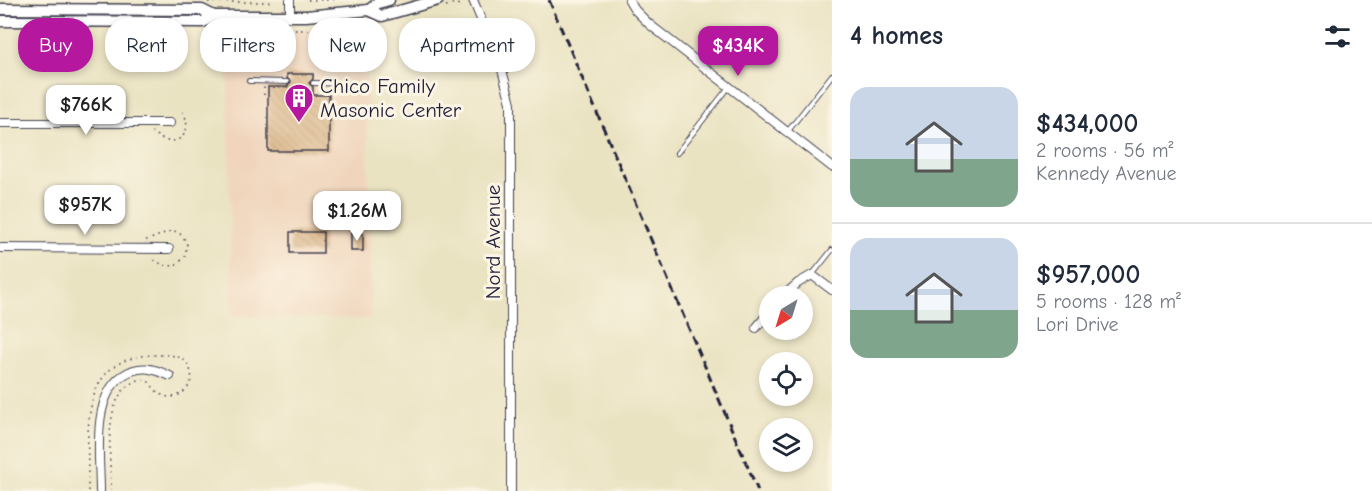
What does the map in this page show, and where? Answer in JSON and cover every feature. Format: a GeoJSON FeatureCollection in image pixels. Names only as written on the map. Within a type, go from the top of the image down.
{"type":"FeatureCollection","features":[{"type":"Feature","properties":{"kind":"main road"},"geometry":{"type":"LineString","coordinates":[[0,9],[202,10],[214,16],[290,16],[329,15],[369,10],[378,3],[389,0]]}},
{"type":"Feature","properties":{"kind":"main road"},"geometry":{"type":"LineString","coordinates":[[369,10],[382,16],[438,0]]}},
{"type":"Feature","properties":{"kind":"main road"},"geometry":{"type":"LineString","coordinates":[[0,21],[204,22],[214,16]]}},
{"type":"Feature","properties":{"kind":"street"},"geometry":{"type":"LineString","coordinates":[[290,0],[290,16]]}},
{"type":"Feature","properties":{"kind":"street","name":"Nord Avenue"},"geometry":{"type":"LineString","coordinates":[[473,0],[502,70],[511,103],[511,491]]}},
{"type":"Feature","properties":{"kind":"street"},"geometry":{"type":"LineString","coordinates":[[629,0],[649,24],[832,167]]}},
{"type":"Feature","properties":{"kind":"street"},"geometry":{"type":"LineString","coordinates":[[0,123],[170,123]]}},
{"type":"Feature","properties":{"kind":"street"},"geometry":{"type":"LineString","coordinates":[[0,248],[170,249]]}},
{"type":"Feature","properties":{"kind":"street"},"geometry":{"type":"LineString","coordinates":[[795,286],[812,275],[832,290]]}},
{"type":"Feature","properties":{"kind":"street"},"geometry":{"type":"LineString","coordinates":[[756,328],[759,324]]}},
{"type":"Feature","properties":{"kind":"street"},"geometry":{"type":"LineString","coordinates":[[100,491],[100,418],[106,394],[124,375],[139,368],[152,368],[170,376]]}},
{"type":"Feature","properties":{"kind":"lane"},"geometry":{"type":"LineString","coordinates":[[787,132],[832,75]]}},
{"type":"Feature","properties":{"kind":"lane"},"geometry":{"type":"LineString","coordinates":[[249,81],[287,82]]}},
{"type":"Feature","properties":{"kind":"lane"},"geometry":{"type":"LineString","coordinates":[[313,83],[350,84]]}},
{"type":"Feature","properties":{"kind":"lane"},"geometry":{"type":"LineString","coordinates":[[677,153],[729,87]]}},
{"type":"Feature","properties":{"kind":"lane"},"geometry":{"type":"LineString","coordinates":[[812,275],[832,250]]}},
{"type":"Feature","properties":{"kind":"path"},"geometry":{"type":"LineString","coordinates":[[308,0],[336,0]]}},
{"type":"Feature","properties":{"kind":"path"},"geometry":{"type":"LineString","coordinates":[[264,72],[264,95]]}},
{"type":"Feature","properties":{"kind":"path"},"geometry":{"type":"LineString","coordinates":[[88,491],[89,416],[92,397],[98,385],[114,367],[130,359],[149,355],[178,356],[186,361],[191,372],[190,383],[182,393],[174,397],[165,396],[156,391],[148,381],[141,379],[128,386],[116,399],[111,419],[111,491]]}},
{"type":"Feature","properties":{"kind":"shaded area"},"geometry":{"type":"Polygon","coordinates":[[[296,31],[308,31],[308,72],[367,72],[371,319],[232,316],[228,72],[296,72],[296,31]]]}},
{"type":"Feature","properties":{"kind":"building","name":"Chico Family Masonic Center"},"geometry":{"type":"Polygon","coordinates":[[[287,74],[313,74],[313,79],[309,83],[313,87],[313,95],[329,95],[329,151],[268,151],[268,87],[287,87],[291,82],[287,74]]]}},
{"type":"Feature","properties":{"kind":"building"},"geometry":{"type":"Polygon","coordinates":[[[290,232],[323,232],[323,253],[290,253],[290,232]]]}},
{"type":"Feature","properties":{"kind":"building"},"geometry":{"type":"Polygon","coordinates":[[[351,233],[363,234],[363,251],[351,251],[351,233]]]}},
{"type":"Feature","properties":{"kind":"railway"},"geometry":{"type":"LineString","coordinates":[[549,0],[758,491]]}},
{"type":"Feature","properties":{"kind":"place","name":"Chico Family Masonic Center"},"geometry":{"type":"Point","coordinates":[299,124]}}]}
